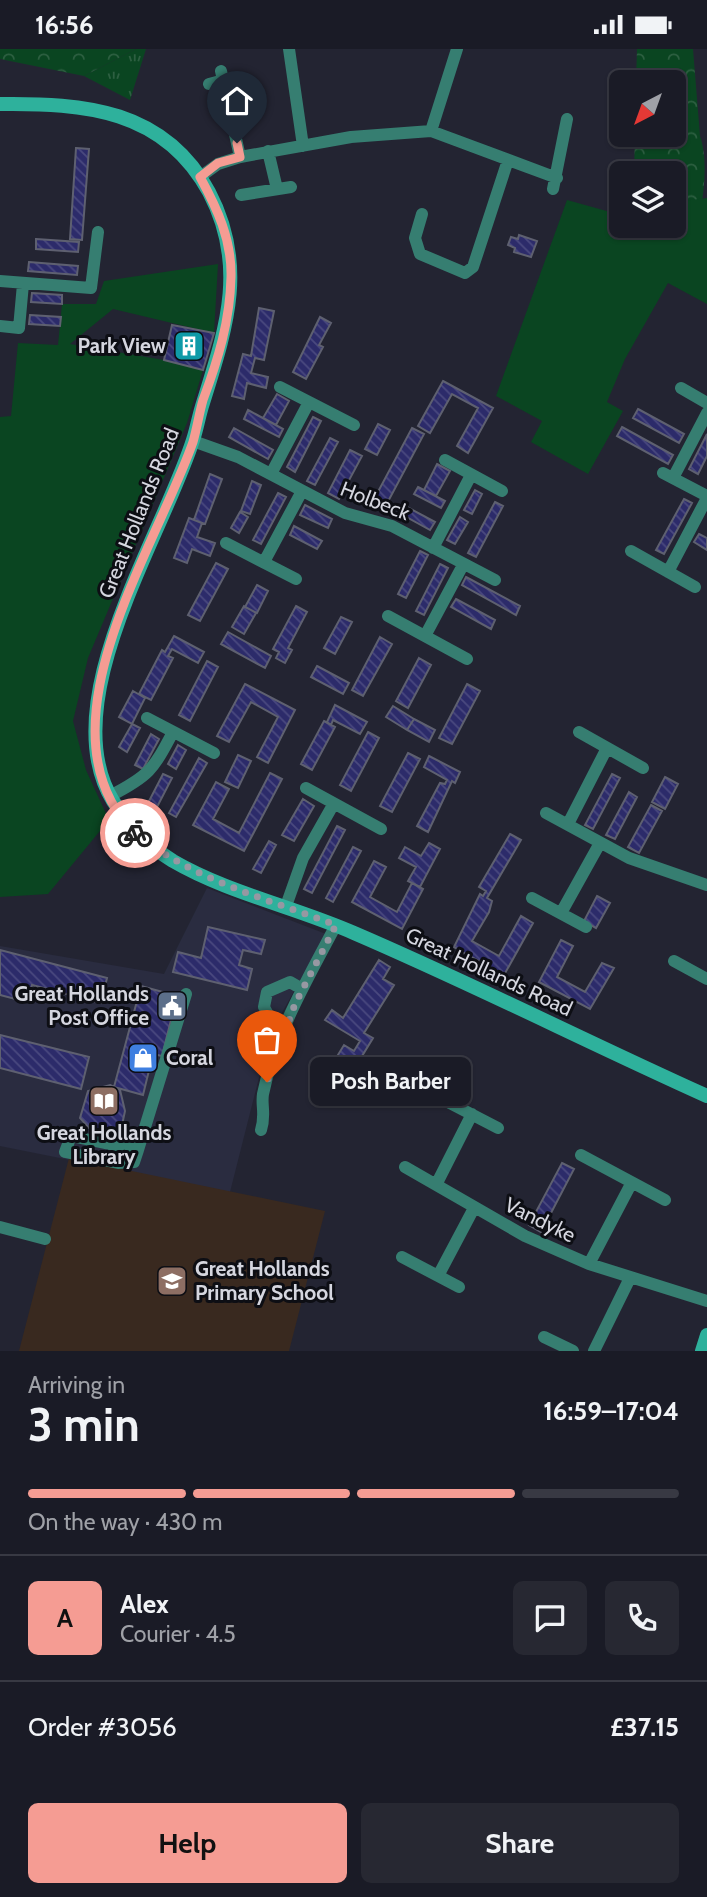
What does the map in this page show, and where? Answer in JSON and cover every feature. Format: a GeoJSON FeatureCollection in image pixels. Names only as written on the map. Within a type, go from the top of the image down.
{"type":"FeatureCollection","features":[{"type":"Feature","properties":{"kind":"street"},"geometry":{"type":"LineString","coordinates":[[289,49],[303,146]]}},
{"type":"Feature","properties":{"kind":"street"},"geometry":{"type":"LineString","coordinates":[[431,131],[457,49]]}},
{"type":"Feature","properties":{"kind":"street"},"geometry":{"type":"LineString","coordinates":[[209,84],[222,76],[240,157]]}},
{"type":"Feature","properties":{"kind":"street","name":"Great Hollands Road"},"geometry":{"type":"LineString","coordinates":[[0,104],[62,103],[122,116],[176,150],[200,177],[217,207],[227,240],[231,276],[225,330],[193,441],[124,605],[99,691],[94,731],[101,772],[110,796],[132,830],[174,862],[336,925],[460,979],[707,1096]]}},
{"type":"Feature","properties":{"kind":"street"},"geometry":{"type":"LineString","coordinates":[[200,177],[218,163],[268,151],[351,137],[431,131],[508,160],[555,184],[567,119]]}},
{"type":"Feature","properties":{"kind":"street"},"geometry":{"type":"LineString","coordinates":[[268,151],[277,189]]}},
{"type":"Feature","properties":{"kind":"street"},"geometry":{"type":"LineString","coordinates":[[422,214],[415,238],[420,254],[465,273],[473,267],[508,160]]}},
{"type":"Feature","properties":{"kind":"street"},"geometry":{"type":"LineString","coordinates":[[241,195],[291,187]]}},
{"type":"Feature","properties":{"kind":"street"},"geometry":{"type":"LineString","coordinates":[[0,281],[91,288],[98,232]]}},
{"type":"Feature","properties":{"kind":"street"},"geometry":{"type":"LineString","coordinates":[[0,326],[19,328],[23,284]]}},
{"type":"Feature","properties":{"kind":"street"},"geometry":{"type":"LineString","coordinates":[[280,387],[354,425]]}},
{"type":"Feature","properties":{"kind":"street"},"geometry":{"type":"LineString","coordinates":[[681,388],[707,403]]}},
{"type":"Feature","properties":{"kind":"street"},"geometry":{"type":"LineString","coordinates":[[271,474],[309,402]]}},
{"type":"Feature","properties":{"kind":"street"},"geometry":{"type":"LineString","coordinates":[[668,572],[707,497],[668,475],[707,413]]}},
{"type":"Feature","properties":{"kind":"street","name":"Holbeck"},"geometry":{"type":"LineString","coordinates":[[193,441],[238,457],[345,513],[392,526],[495,580]]}},
{"type":"Feature","properties":{"kind":"street"},"geometry":{"type":"LineString","coordinates":[[445,460],[470,477],[502,491]]}},
{"type":"Feature","properties":{"kind":"street"},"geometry":{"type":"LineString","coordinates":[[433,548],[470,477]]}},
{"type":"Feature","properties":{"kind":"street"},"geometry":{"type":"LineString","coordinates":[[264,562],[302,491]]}},
{"type":"Feature","properties":{"kind":"street"},"geometry":{"type":"LineString","coordinates":[[226,543],[296,579]]}},
{"type":"Feature","properties":{"kind":"street"},"geometry":{"type":"LineString","coordinates":[[631,551],[695,587]]}},
{"type":"Feature","properties":{"kind":"street"},"geometry":{"type":"LineString","coordinates":[[425,636],[463,565]]}},
{"type":"Feature","properties":{"kind":"street"},"geometry":{"type":"LineString","coordinates":[[388,616],[467,659]]}},
{"type":"Feature","properties":{"kind":"street"},"geometry":{"type":"LineString","coordinates":[[148,718],[214,753]]}},
{"type":"Feature","properties":{"kind":"street"},"geometry":{"type":"LineString","coordinates":[[110,796],[144,779],[156,765],[173,732]]}},
{"type":"Feature","properties":{"kind":"street"},"geometry":{"type":"LineString","coordinates":[[579,732],[643,768]]}},
{"type":"Feature","properties":{"kind":"street"},"geometry":{"type":"LineString","coordinates":[[568,824],[607,748]]}},
{"type":"Feature","properties":{"kind":"street"},"geometry":{"type":"LineString","coordinates":[[306,788],[381,829]]}},
{"type":"Feature","properties":{"kind":"street"},"geometry":{"type":"LineString","coordinates":[[286,906],[303,858],[333,805]]}},
{"type":"Feature","properties":{"kind":"street"},"geometry":{"type":"LineString","coordinates":[[546,813],[629,858],[707,885]]}},
{"type":"Feature","properties":{"kind":"street"},"geometry":{"type":"LineString","coordinates":[[561,913],[600,842]]}},
{"type":"Feature","properties":{"kind":"street"},"geometry":{"type":"LineString","coordinates":[[532,898],[586,927]]}},
{"type":"Feature","properties":{"kind":"street"},"geometry":{"type":"LineString","coordinates":[[261,1130],[266,1112],[262,1097],[286,1028],[302,989],[336,925]]}},
{"type":"Feature","properties":{"kind":"street"},"geometry":{"type":"LineString","coordinates":[[674,961],[707,979]]}},
{"type":"Feature","properties":{"kind":"street"},"geometry":{"type":"LineString","coordinates":[[286,1028],[270,1018],[264,1007],[267,992],[290,982],[302,989]]}},
{"type":"Feature","properties":{"kind":"street"},"geometry":{"type":"LineString","coordinates":[[138,1150],[71,1136],[65,1152],[118,1163],[134,1162],[138,1150],[168,1056],[186,993]]}},
{"type":"Feature","properties":{"kind":"street"},"geometry":{"type":"LineString","coordinates":[[442,1099],[498,1128]]}},
{"type":"Feature","properties":{"kind":"street"},"geometry":{"type":"LineString","coordinates":[[436,1185],[472,1114]]}},
{"type":"Feature","properties":{"kind":"street"},"geometry":{"type":"LineString","coordinates":[[581,1155],[665,1200]]}},
{"type":"Feature","properties":{"kind":"street","name":"Vandyke"},"geometry":{"type":"LineString","coordinates":[[405,1167],[526,1236],[589,1264],[707,1301]]}},
{"type":"Feature","properties":{"kind":"street","name":"Vandyke"},"geometry":{"type":"LineString","coordinates":[[589,1264],[631,1184]]}},
{"type":"Feature","properties":{"kind":"street","name":"Vandyke"},"geometry":{"type":"LineString","coordinates":[[438,1276],[474,1208]]}},
{"type":"Feature","properties":{"kind":"street"},"geometry":{"type":"LineString","coordinates":[[0,1227],[45,1239]]}},
{"type":"Feature","properties":{"kind":"street"},"geometry":{"type":"LineString","coordinates":[[402,1257],[459,1287]]}},
{"type":"Feature","properties":{"kind":"street"},"geometry":{"type":"LineString","coordinates":[[594,1351],[629,1278]]}},
{"type":"Feature","properties":{"kind":"street"},"geometry":{"type":"LineString","coordinates":[[702,1351],[707,1335]]}},
{"type":"Feature","properties":{"kind":"street"},"geometry":{"type":"LineString","coordinates":[[544,1337],[573,1351]]}},
{"type":"Feature","properties":{"kind":"shaded area"},"geometry":{"type":"Polygon","coordinates":[[[207,888],[326,934],[270,1034],[230,1192],[0,1146],[0,946],[164,974],[207,888]]]}},
{"type":"Feature","properties":{"kind":"shaded area","name":"Great Hollands Primary School"},"geometry":{"type":"Polygon","coordinates":[[[69,1158],[325,1211],[289,1351],[19,1351],[69,1158]]]}},
{"type":"Feature","properties":{"kind":"green space"},"geometry":{"type":"Polygon","coordinates":[[[0,49],[136,49],[84,76],[0,59],[0,49]]]}},
{"type":"Feature","properties":{"kind":"green space"},"geometry":{"type":"Polygon","coordinates":[[[136,49],[146,49],[130,100],[84,76],[136,49]]]}},
{"type":"Feature","properties":{"kind":"green space"},"geometry":{"type":"Polygon","coordinates":[[[637,49],[693,49],[704,162],[701,208],[686,210],[686,161],[634,161],[635,147],[686,147],[686,70],[636,70],[637,49]]]}},
{"type":"Feature","properties":{"kind":"green space"},"geometry":{"type":"Polygon","coordinates":[[[707,198],[707,304],[668,283],[625,359],[607,402],[623,411],[588,474],[531,442],[542,421],[496,396],[567,200],[609,212],[609,238],[686,238],[686,201],[707,198]]]}},
{"type":"Feature","properties":{"kind":"green space"},"geometry":{"type":"Polygon","coordinates":[[[218,264],[214,333],[113,309],[70,344],[164,360],[203,370],[187,423],[88,658],[73,721],[86,770],[109,820],[48,894],[0,897],[0,417],[11,416],[18,343],[58,345],[62,304],[96,304],[104,281],[218,264]]]}},
{"type":"Feature","properties":{"kind":"building"},"geometry":{"type":"Polygon","coordinates":[[[76,148],[89,149],[82,240],[70,239],[76,148]]]}},
{"type":"Feature","properties":{"kind":"building"},"geometry":{"type":"Polygon","coordinates":[[[519,235],[537,241],[531,257],[514,252],[515,248],[508,245],[511,237],[518,239],[519,235]]]}},
{"type":"Feature","properties":{"kind":"building"},"geometry":{"type":"Polygon","coordinates":[[[36,239],[79,242],[78,252],[36,249],[36,239]]]}},
{"type":"Feature","properties":{"kind":"building"},"geometry":{"type":"Polygon","coordinates":[[[29,262],[78,266],[77,275],[28,271],[29,262]]]}},
{"type":"Feature","properties":{"kind":"building"},"geometry":{"type":"Polygon","coordinates":[[[32,293],[62,295],[62,304],[31,302],[32,293]]]}},
{"type":"Feature","properties":{"kind":"building"},"geometry":{"type":"Polygon","coordinates":[[[259,308],[274,311],[264,360],[255,358],[251,373],[268,377],[266,388],[247,383],[244,399],[232,396],[243,354],[251,356],[259,308]]]}},
{"type":"Feature","properties":{"kind":"building"},"geometry":{"type":"Polygon","coordinates":[[[30,315],[61,317],[60,326],[29,324],[30,315]]]}},
{"type":"Feature","properties":{"kind":"building"},"geometry":{"type":"Polygon","coordinates":[[[320,317],[331,323],[319,345],[323,347],[306,379],[293,372],[320,317]]]}},
{"type":"Feature","properties":{"kind":"building","name":"Park View"},"geometry":{"type":"Polygon","coordinates":[[[172,325],[214,333],[203,370],[164,360],[172,325]]]}},
{"type":"Feature","properties":{"kind":"building"},"geometry":{"type":"Polygon","coordinates":[[[443,381],[493,408],[468,453],[457,446],[478,408],[452,394],[430,433],[418,426],[443,381]]]}},
{"type":"Feature","properties":{"kind":"building"},"geometry":{"type":"Polygon","coordinates":[[[277,394],[289,401],[276,425],[263,418],[277,394]]]}},
{"type":"Feature","properties":{"kind":"building"},"geometry":{"type":"Polygon","coordinates":[[[638,409],[684,434],[679,443],[633,418],[638,409]]]}},
{"type":"Feature","properties":{"kind":"building"},"geometry":{"type":"Polygon","coordinates":[[[248,410],[283,429],[279,437],[244,419],[248,410]]]}},
{"type":"Feature","properties":{"kind":"building"},"geometry":{"type":"Polygon","coordinates":[[[313,417],[321,421],[295,472],[287,467],[313,417]]]}},
{"type":"Feature","properties":{"kind":"building"},"geometry":{"type":"Polygon","coordinates":[[[378,424],[390,430],[377,455],[365,449],[378,424]]]}},
{"type":"Feature","properties":{"kind":"building"},"geometry":{"type":"Polygon","coordinates":[[[622,427],[673,455],[668,464],[617,436],[622,427]]]}},
{"type":"Feature","properties":{"kind":"building"},"geometry":{"type":"Polygon","coordinates":[[[234,428],[273,450],[268,459],[229,437],[234,428]]]}},
{"type":"Feature","properties":{"kind":"building"},"geometry":{"type":"Polygon","coordinates":[[[412,428],[424,434],[384,509],[372,503],[412,428]]]}},
{"type":"Feature","properties":{"kind":"building"},"geometry":{"type":"Polygon","coordinates":[[[707,434],[707,456],[698,474],[689,469],[707,434]]]}},
{"type":"Feature","properties":{"kind":"building"},"geometry":{"type":"Polygon","coordinates":[[[330,438],[338,442],[315,485],[307,481],[330,438]]]}},
{"type":"Feature","properties":{"kind":"building"},"geometry":{"type":"Polygon","coordinates":[[[350,450],[362,456],[339,499],[328,493],[350,450]]]}},
{"type":"Feature","properties":{"kind":"building"},"geometry":{"type":"Polygon","coordinates":[[[437,464],[450,471],[436,496],[424,490],[437,464]]]}},
{"type":"Feature","properties":{"kind":"building"},"geometry":{"type":"Polygon","coordinates":[[[210,474],[222,479],[205,524],[194,520],[210,474]]]}},
{"type":"Feature","properties":{"kind":"building"},"geometry":{"type":"Polygon","coordinates":[[[252,481],[261,485],[250,514],[241,511],[252,481]]]}},
{"type":"Feature","properties":{"kind":"building"},"geometry":{"type":"Polygon","coordinates":[[[418,487],[445,501],[441,508],[414,494],[418,487]]]}},
{"type":"Feature","properties":{"kind":"building"},"geometry":{"type":"Polygon","coordinates":[[[475,490],[482,494],[472,514],[464,510],[475,490]]]}},
{"type":"Feature","properties":{"kind":"building"},"geometry":{"type":"Polygon","coordinates":[[[278,493],[286,497],[261,544],[253,540],[278,493]]]}},
{"type":"Feature","properties":{"kind":"building"},"geometry":{"type":"Polygon","coordinates":[[[684,499],[692,503],[664,554],[656,550],[684,499]]]}},
{"type":"Feature","properties":{"kind":"building"},"geometry":{"type":"Polygon","coordinates":[[[495,502],[503,506],[476,557],[468,553],[495,502]]]}},
{"type":"Feature","properties":{"kind":"building"},"geometry":{"type":"Polygon","coordinates":[[[305,505],[332,519],[328,528],[300,515],[305,505]]]}},
{"type":"Feature","properties":{"kind":"building"},"geometry":{"type":"Polygon","coordinates":[[[407,507],[435,522],[430,530],[403,515],[407,507]]]}},
{"type":"Feature","properties":{"kind":"building"},"geometry":{"type":"Polygon","coordinates":[[[240,512],[248,517],[239,533],[231,528],[240,512]]]}},
{"type":"Feature","properties":{"kind":"building"},"geometry":{"type":"Polygon","coordinates":[[[460,517],[468,522],[455,544],[447,540],[460,517]]]}},
{"type":"Feature","properties":{"kind":"building"},"geometry":{"type":"Polygon","coordinates":[[[189,518],[202,523],[197,537],[215,543],[210,556],[192,549],[187,563],[174,558],[189,518]]]}},
{"type":"Feature","properties":{"kind":"building"},"geometry":{"type":"Polygon","coordinates":[[[294,526],[322,541],[317,549],[290,535],[294,526]]]}},
{"type":"Feature","properties":{"kind":"building"},"geometry":{"type":"Polygon","coordinates":[[[699,534],[707,538],[707,550],[694,542],[699,534]]]}},
{"type":"Feature","properties":{"kind":"building"},"geometry":{"type":"Polygon","coordinates":[[[420,551],[428,555],[406,598],[398,594],[420,551]]]}},
{"type":"Feature","properties":{"kind":"building"},"geometry":{"type":"Polygon","coordinates":[[[216,563],[228,569],[200,621],[188,615],[216,563]]]}},
{"type":"Feature","properties":{"kind":"building"},"geometry":{"type":"Polygon","coordinates":[[[440,564],[448,568],[424,615],[416,611],[440,564]]]}},
{"type":"Feature","properties":{"kind":"building"},"geometry":{"type":"Polygon","coordinates":[[[466,577],[520,606],[516,615],[462,585],[466,577]]]}},
{"type":"Feature","properties":{"kind":"building"},"geometry":{"type":"Polygon","coordinates":[[[257,585],[268,591],[257,613],[245,607],[257,585]]]}},
{"type":"Feature","properties":{"kind":"building"},"geometry":{"type":"Polygon","coordinates":[[[456,599],[495,620],[491,629],[451,607],[456,599]]]}},
{"type":"Feature","properties":{"kind":"building"},"geometry":{"type":"Polygon","coordinates":[[[244,606],[256,613],[244,634],[232,627],[244,606]]]}},
{"type":"Feature","properties":{"kind":"building"},"geometry":{"type":"Polygon","coordinates":[[[296,606],[307,612],[288,648],[292,650],[285,663],[276,658],[279,652],[273,649],[296,606]]]}},
{"type":"Feature","properties":{"kind":"building"},"geometry":{"type":"Polygon","coordinates":[[[341,617],[352,622],[335,654],[324,648],[341,617]]]}},
{"type":"Feature","properties":{"kind":"building"},"geometry":{"type":"Polygon","coordinates":[[[228,632],[271,656],[265,668],[221,644],[228,632]]]}},
{"type":"Feature","properties":{"kind":"building"},"geometry":{"type":"Polygon","coordinates":[[[174,636],[204,652],[198,663],[172,649],[168,656],[173,658],[151,700],[139,694],[162,650],[165,652],[174,636]]]}},
{"type":"Feature","properties":{"kind":"building"},"geometry":{"type":"Polygon","coordinates":[[[380,637],[392,644],[363,696],[352,690],[380,637]]]}},
{"type":"Feature","properties":{"kind":"building"},"geometry":{"type":"Polygon","coordinates":[[[419,658],[431,665],[408,708],[396,701],[419,658]]]}},
{"type":"Feature","properties":{"kind":"building"},"geometry":{"type":"Polygon","coordinates":[[[207,661],[218,667],[190,721],[179,715],[207,661]]]}},
{"type":"Feature","properties":{"kind":"building"},"geometry":{"type":"Polygon","coordinates":[[[317,666],[349,683],[343,694],[311,677],[317,666]]]}},
{"type":"Feature","properties":{"kind":"building"},"geometry":{"type":"Polygon","coordinates":[[[245,684],[295,710],[268,763],[257,757],[278,717],[251,702],[229,742],[217,736],[245,684]]]}},
{"type":"Feature","properties":{"kind":"building"},"geometry":{"type":"Polygon","coordinates":[[[467,684],[480,691],[452,744],[439,738],[467,684]]]}},
{"type":"Feature","properties":{"kind":"building"},"geometry":{"type":"Polygon","coordinates":[[[133,691],[145,698],[132,724],[119,717],[133,691]]]}},
{"type":"Feature","properties":{"kind":"building"},"geometry":{"type":"Polygon","coordinates":[[[335,705],[367,722],[360,734],[333,720],[331,725],[327,722],[335,705]]]}},
{"type":"Feature","properties":{"kind":"building"},"geometry":{"type":"Polygon","coordinates":[[[393,706],[414,719],[407,730],[386,717],[393,706]]]}},
{"type":"Feature","properties":{"kind":"building"},"geometry":{"type":"Polygon","coordinates":[[[414,719],[435,730],[429,742],[407,730],[414,719]]]}},
{"type":"Feature","properties":{"kind":"building"},"geometry":{"type":"Polygon","coordinates":[[[324,721],[335,727],[312,770],[301,764],[324,721]]]}},
{"type":"Feature","properties":{"kind":"building"},"geometry":{"type":"Polygon","coordinates":[[[132,724],[140,728],[127,752],[119,747],[132,724]]]}},
{"type":"Feature","properties":{"kind":"building"},"geometry":{"type":"Polygon","coordinates":[[[368,732],[379,738],[351,791],[340,785],[368,732]]]}},
{"type":"Feature","properties":{"kind":"building"},"geometry":{"type":"Polygon","coordinates":[[[151,734],[159,739],[143,769],[135,765],[151,734]]]}},
{"type":"Feature","properties":{"kind":"building"},"geometry":{"type":"Polygon","coordinates":[[[178,745],[186,750],[176,769],[168,764],[178,745]]]}},
{"type":"Feature","properties":{"kind":"building"},"geometry":{"type":"Polygon","coordinates":[[[408,753],[420,759],[392,812],[380,806],[408,753]]]}},
{"type":"Feature","properties":{"kind":"building"},"geometry":{"type":"Polygon","coordinates":[[[238,755],[251,761],[238,788],[225,782],[238,755]]]}},
{"type":"Feature","properties":{"kind":"building"},"geometry":{"type":"Polygon","coordinates":[[[429,756],[460,772],[455,783],[452,781],[428,832],[417,826],[440,783],[445,784],[447,780],[424,767],[429,756]]]}},
{"type":"Feature","properties":{"kind":"building"},"geometry":{"type":"Polygon","coordinates":[[[199,758],[207,763],[176,817],[169,813],[199,758]]]}},
{"type":"Feature","properties":{"kind":"building"},"geometry":{"type":"Polygon","coordinates":[[[270,773],[282,779],[244,851],[193,825],[216,782],[229,789],[213,819],[239,833],[270,773]]]}},
{"type":"Feature","properties":{"kind":"building"},"geometry":{"type":"Polygon","coordinates":[[[163,774],[172,778],[156,809],[147,805],[163,774]]]}},
{"type":"Feature","properties":{"kind":"building"},"geometry":{"type":"Polygon","coordinates":[[[612,774],[620,778],[593,829],[585,825],[612,774]]]}},
{"type":"Feature","properties":{"kind":"building"},"geometry":{"type":"Polygon","coordinates":[[[665,777],[678,784],[665,809],[652,802],[665,777]]]}},
{"type":"Feature","properties":{"kind":"building"},"geometry":{"type":"Polygon","coordinates":[[[629,792],[637,797],[615,839],[606,835],[629,792]]]}},
{"type":"Feature","properties":{"kind":"building"},"geometry":{"type":"Polygon","coordinates":[[[303,799],[314,806],[294,841],[282,835],[303,799]]]}},
{"type":"Feature","properties":{"kind":"building"},"geometry":{"type":"Polygon","coordinates":[[[651,805],[662,811],[639,853],[628,847],[651,805]]]}},
{"type":"Feature","properties":{"kind":"building"},"geometry":{"type":"Polygon","coordinates":[[[337,826],[345,830],[312,893],[304,889],[337,826]]]}},
{"type":"Feature","properties":{"kind":"building"},"geometry":{"type":"Polygon","coordinates":[[[510,834],[521,840],[487,898],[492,901],[489,912],[472,941],[499,956],[521,916],[533,923],[504,975],[454,947],[480,894],[483,896],[486,891],[479,887],[510,834]]]}},
{"type":"Feature","properties":{"kind":"building"},"geometry":{"type":"Polygon","coordinates":[[[269,841],[276,845],[261,873],[253,869],[269,841]]]}},
{"type":"Feature","properties":{"kind":"building"},"geometry":{"type":"Polygon","coordinates":[[[429,843],[440,849],[420,887],[408,881],[416,867],[399,858],[405,847],[421,856],[429,843]]]}},
{"type":"Feature","properties":{"kind":"building"},"geometry":{"type":"Polygon","coordinates":[[[353,847],[361,851],[333,902],[326,898],[353,847]]]}},
{"type":"Feature","properties":{"kind":"building"},"geometry":{"type":"Polygon","coordinates":[[[374,861],[386,867],[370,897],[397,912],[412,883],[423,889],[402,929],[352,902],[374,861]]]}},
{"type":"Feature","properties":{"kind":"building"},"geometry":{"type":"Polygon","coordinates":[[[597,896],[610,903],[596,928],[584,921],[597,896]]]}},
{"type":"Feature","properties":{"kind":"building"},"geometry":{"type":"Polygon","coordinates":[[[208,927],[265,940],[261,954],[243,950],[239,965],[252,969],[247,990],[173,972],[178,952],[201,958],[208,927]]]}},
{"type":"Feature","properties":{"kind":"building"},"geometry":{"type":"Polygon","coordinates":[[[561,940],[573,946],[557,977],[585,992],[602,963],[614,968],[590,1009],[539,982],[561,940]]]}},
{"type":"Feature","properties":{"kind":"building"},"geometry":{"type":"Polygon","coordinates":[[[0,950],[107,978],[101,1003],[32,985],[27,1002],[0,995],[0,950]]]}},
{"type":"Feature","properties":{"kind":"building"},"geometry":{"type":"Polygon","coordinates":[[[379,960],[390,967],[383,979],[394,985],[364,1033],[373,1038],[340,1092],[332,1087],[337,1079],[327,1073],[344,1045],[354,1051],[360,1041],[325,1020],[332,1010],[343,1018],[379,960]]]}},
{"type":"Feature","properties":{"kind":"building"},"geometry":{"type":"Polygon","coordinates":[[[141,986],[177,996],[162,1056],[153,1054],[143,1095],[114,1087],[141,986]]]}},
{"type":"Feature","properties":{"kind":"building"},"geometry":{"type":"Polygon","coordinates":[[[0,1035],[89,1057],[81,1089],[0,1068],[0,1035]]]}},
{"type":"Feature","properties":{"kind":"building","name":"Great Hollands Library"},"geometry":{"type":"Polygon","coordinates":[[[110,1085],[120,1090],[125,1111],[122,1125],[107,1133],[92,1131],[80,1118],[88,1091],[110,1085]]]}},
{"type":"Feature","properties":{"kind":"building"},"geometry":{"type":"Polygon","coordinates":[[[562,1163],[574,1169],[541,1232],[529,1225],[562,1163]]]}},
{"type":"Feature","properties":{"kind":"way so far"},"geometry":{"type":"LineString","coordinates":[[135,833],[174,862],[189,869],[336,925],[295,1004],[267,1082]]}},
{"type":"Feature","properties":{"kind":"place","name":"Park View"},"geometry":{"type":"Point","coordinates":[189,346]}},
{"type":"Feature","properties":{"kind":"place","name":"Great Hollands Post Office"},"geometry":{"type":"Point","coordinates":[172,1006]}},
{"type":"Feature","properties":{"kind":"place","name":"Coral"},"geometry":{"type":"Point","coordinates":[143,1058]}},
{"type":"Feature","properties":{"kind":"place","name":"Posh Barber"},"geometry":{"type":"Point","coordinates":[267,1082]}},
{"type":"Feature","properties":{"kind":"place","name":"Great Hollands Library"},"geometry":{"type":"Point","coordinates":[104,1101]}},
{"type":"Feature","properties":{"kind":"place","name":"Great Hollands Primary School"},"geometry":{"type":"Point","coordinates":[172,1281]}},
{"type":"Feature","properties":{"kind":"route"},"geometry":{"type":"LineString","coordinates":[[135,833],[110,796],[101,772],[94,731],[99,691],[124,605],[193,441],[216,367],[229,310],[230,262],[227,240],[217,207],[200,177],[218,163],[240,157],[237,143]]}}]}
